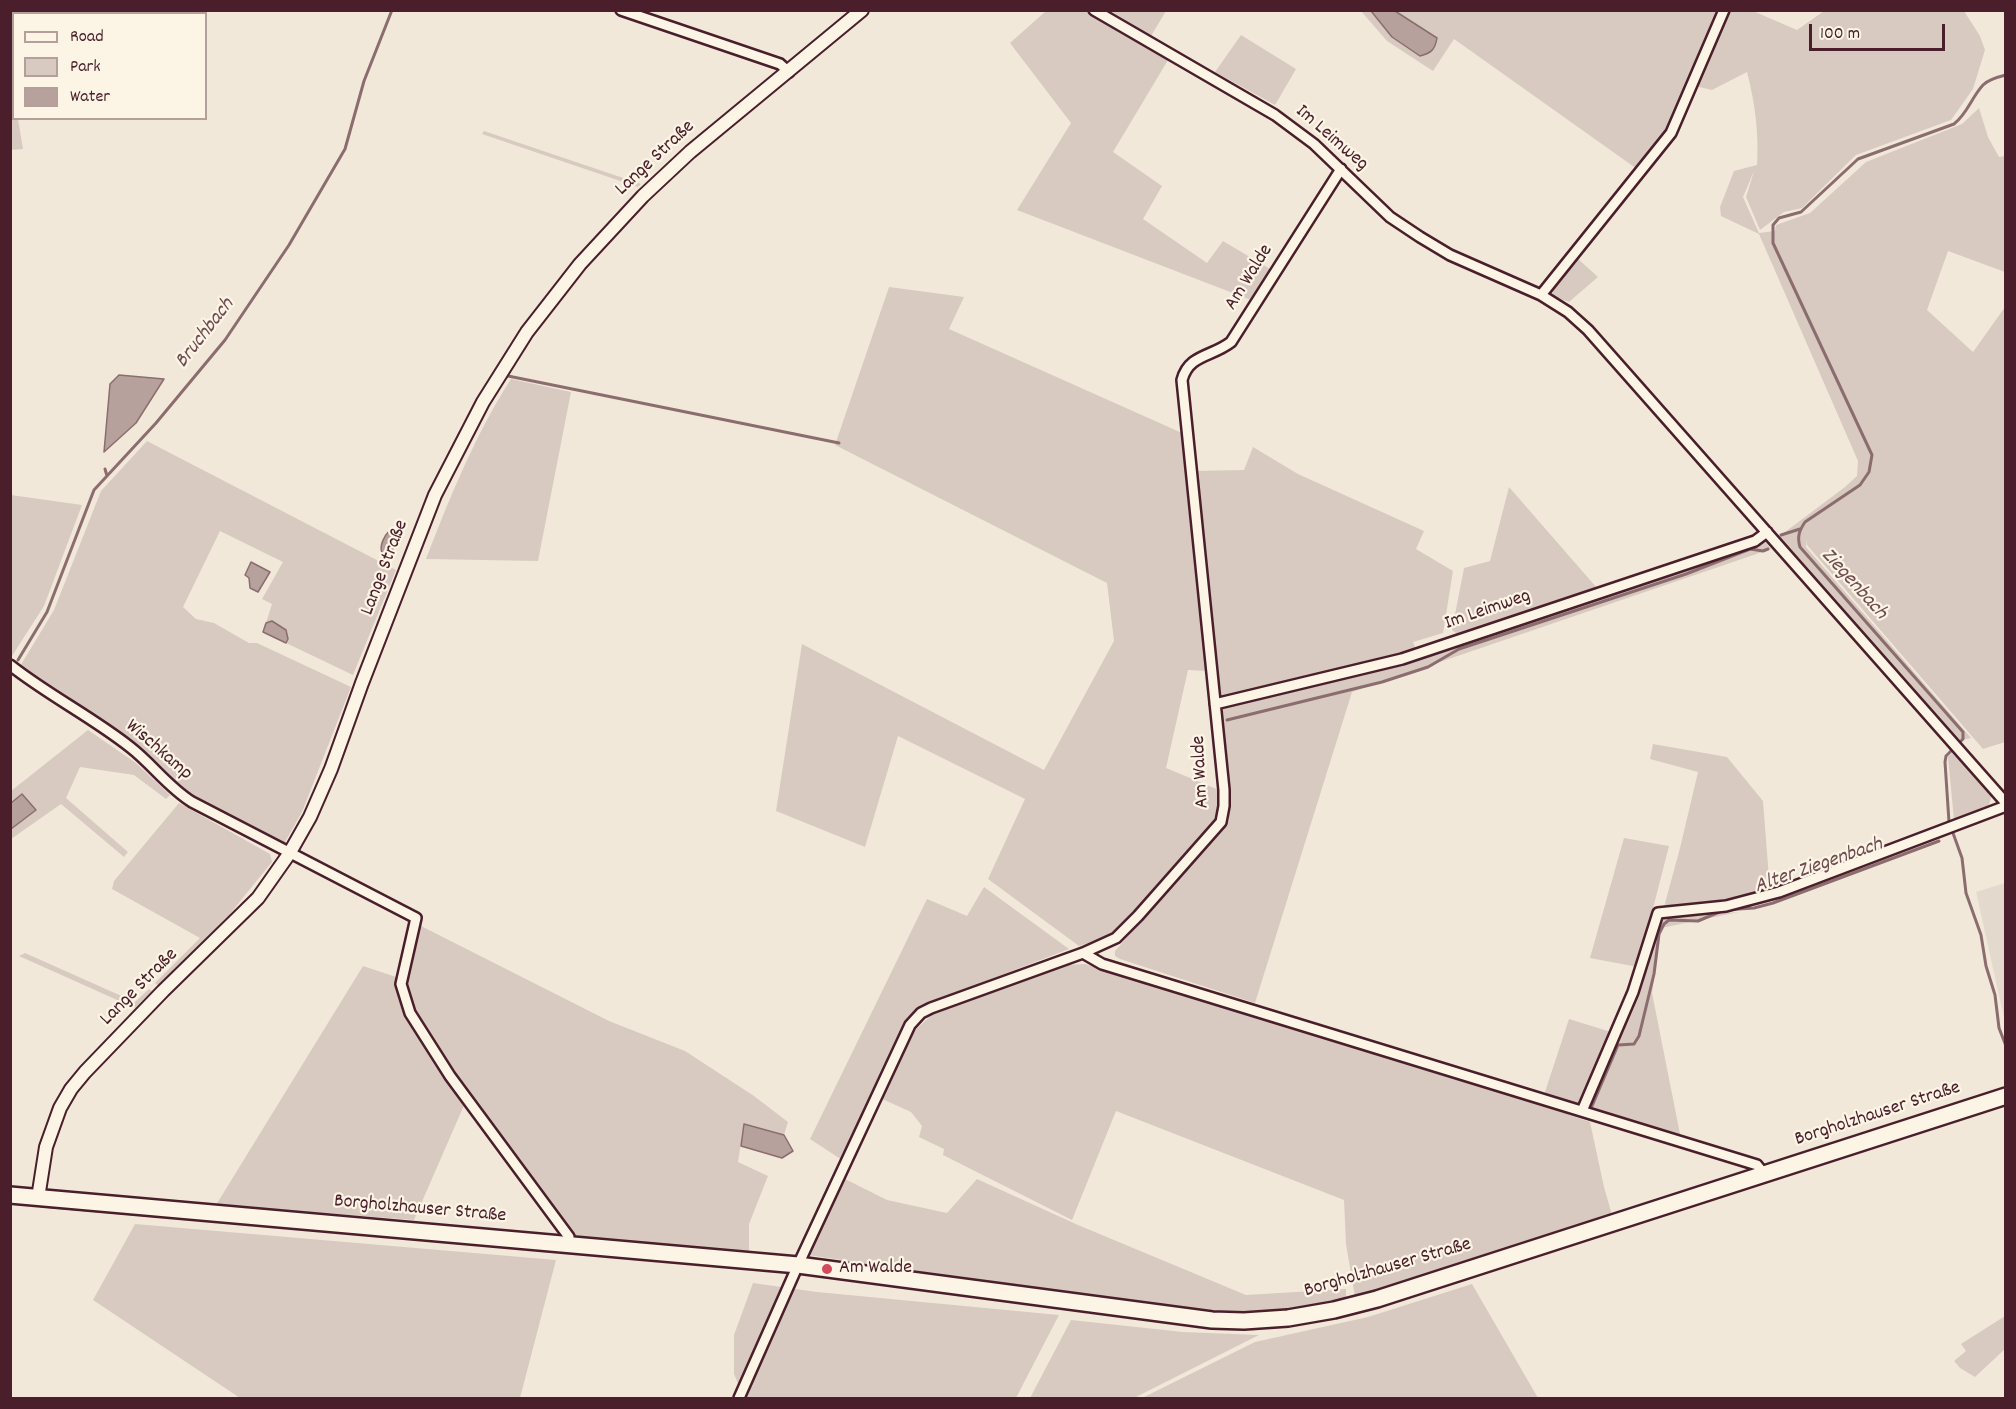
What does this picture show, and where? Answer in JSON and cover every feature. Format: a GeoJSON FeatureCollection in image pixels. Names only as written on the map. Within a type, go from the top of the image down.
{"type":"FeatureCollection","features":[{"type":"Feature","properties":{"kind":"main road","name":"Borgholzhauser Straße"},"geometry":{"type":"LineString","coordinates":[[10,1195],[798,1264],[1212,1320],[1244,1321],[1288,1318],[1377,1299],[2006,1096]]}},
{"type":"Feature","properties":{"kind":"street"},"geometry":{"type":"LineString","coordinates":[[621,10],[780,64],[789,72]]}},
{"type":"Feature","properties":{"kind":"street","name":"Lange Straße"},"geometry":{"type":"LineString","coordinates":[[38,1198],[46,1147],[60,1108],[71,1089],[156,999],[258,898],[289,854],[310,817],[331,770],[435,495],[483,402],[527,332],[580,264],[643,196],[690,152],[862,10]]}},
{"type":"Feature","properties":{"kind":"street","name":"Im Leimweg"},"geometry":{"type":"LineString","coordinates":[[1094,10],[1275,115],[1314,144],[1390,217],[1419,237],[1450,255],[1541,295],[1568,312],[1588,330],[2006,804],[1779,892],[1726,906],[1658,913],[1633,992],[1582,1111]]}},
{"type":"Feature","properties":{"kind":"street"},"geometry":{"type":"LineString","coordinates":[[1541,295],[1671,133],[1724,10]]}},
{"type":"Feature","properties":{"kind":"street","name":"Am Walde"},"geometry":{"type":"LineString","coordinates":[[798,1264],[910,1025],[921,1013],[1083,953],[1116,938],[1221,822],[1224,790],[1182,380],[1191,362],[1223,349],[1231,342],[1341,170]]}},
{"type":"Feature","properties":{"kind":"street","name":"Im Leimweg"},"geometry":{"type":"LineString","coordinates":[[1215,704],[1402,659],[1755,541],[1767,532]]}},
{"type":"Feature","properties":{"kind":"street","name":"Wischkamp"},"geometry":{"type":"LineString","coordinates":[[10,665],[34,684],[130,747],[179,794],[289,854],[416,918],[401,984],[410,1013],[450,1076],[569,1237],[569,1245]]}},
{"type":"Feature","properties":{"kind":"street"},"geometry":{"type":"LineString","coordinates":[[1083,953],[1102,964],[1757,1165],[1764,1174]]}},
{"type":"Feature","properties":{"kind":"street"},"geometry":{"type":"LineString","coordinates":[[739,1398],[798,1264]]}},
{"type":"Feature","properties":{"kind":"shaded area"},"geometry":{"type":"Polygon","coordinates":[[[2005,883],[2006,1022],[1976,892],[2005,883]]]}},
{"type":"Feature","properties":{"kind":"green space"},"geometry":{"type":"Polygon","coordinates":[[[1046,11],[1087,11],[1168,60],[1113,152],[1162,186],[1143,219],[1207,263],[1223,241],[1270,269],[1251,300],[1017,210],[1071,123],[1010,43],[1046,11]]]}},
{"type":"Feature","properties":{"kind":"green space"},"geometry":{"type":"Polygon","coordinates":[[[1110,11],[1166,11],[1151,36],[1110,11]]]}},
{"type":"Feature","properties":{"kind":"green space"},"geometry":{"type":"Polygon","coordinates":[[[1361,11],[1371,11],[1392,37],[1437,38],[1395,11],[1720,11],[1676,114],[1660,141],[1637,169],[1454,39],[1433,71],[1387,41],[1361,11]]]}},
{"type":"Feature","properties":{"kind":"green space"},"geometry":{"type":"Polygon","coordinates":[[[1729,11],[1753,11],[1797,30],[1824,11],[1964,11],[1980,36],[1985,50],[1973,89],[1951,120],[1856,155],[1802,208],[1784,212],[1760,230],[1746,197],[1754,171],[1743,197],[1759,233],[1775,231],[1776,225],[1810,213],[1866,162],[1962,124],[1979,108],[1988,137],[1999,157],[2005,156],[2005,272],[1948,251],[1927,310],[1973,352],[2005,307],[2005,742],[1983,749],[1807,545],[1807,539],[1806,547],[1971,738],[1957,741],[1777,538],[1857,476],[1858,461],[1759,234],[1721,216],[1720,207],[1734,171],[1757,165],[1756,118],[1747,72],[1712,90],[1695,86],[1729,11]]]}},
{"type":"Feature","properties":{"kind":"green space"},"geometry":{"type":"Polygon","coordinates":[[[1241,35],[1296,69],[1275,105],[1215,72],[1241,35]]]}},
{"type":"Feature","properties":{"kind":"green space"},"geometry":{"type":"Polygon","coordinates":[[[10,77],[12,120],[18,120],[23,149],[11,150],[10,77]]]}},
{"type":"Feature","properties":{"kind":"green space"},"geometry":{"type":"Polygon","coordinates":[[[484,131],[641,184],[638,187],[482,134],[484,131]]]}},
{"type":"Feature","properties":{"kind":"green space"},"geometry":{"type":"Polygon","coordinates":[[[1576,257],[1598,277],[1569,302],[1552,296],[1554,284],[1576,257]]]}},
{"type":"Feature","properties":{"kind":"green space"},"geometry":{"type":"Polygon","coordinates":[[[889,287],[964,297],[949,329],[1182,433],[1206,671],[1188,670],[1166,768],[1219,790],[1220,813],[1212,828],[1120,930],[1079,946],[988,879],[1025,799],[898,736],[865,847],[776,811],[802,644],[1044,770],[1114,641],[1107,583],[835,445],[889,287]]]}},
{"type":"Feature","properties":{"kind":"green space"},"geometry":{"type":"Polygon","coordinates":[[[511,379],[571,392],[538,561],[426,559],[475,444],[511,379]]]}},
{"type":"Feature","properties":{"kind":"green space"},"geometry":{"type":"Polygon","coordinates":[[[147,441],[396,570],[353,675],[286,643],[288,639],[272,622],[266,623],[272,604],[262,599],[283,562],[220,531],[183,607],[196,619],[214,623],[249,643],[257,643],[351,687],[302,812],[285,842],[277,844],[194,800],[19,668],[54,610],[101,491],[147,441]]]}},
{"type":"Feature","properties":{"kind":"green space"},"geometry":{"type":"Polygon","coordinates":[[[1253,447],[1298,474],[1424,531],[1416,549],[1453,571],[1443,633],[1413,642],[1419,659],[1765,541],[1771,549],[1352,692],[1255,1003],[1115,956],[1115,951],[1229,821],[1222,719],[1194,471],[1244,470],[1253,447]]]}},
{"type":"Feature","properties":{"kind":"green space"},"geometry":{"type":"Polygon","coordinates":[[[1509,487],[1597,588],[1460,636],[1452,630],[1464,568],[1490,561],[1509,487]]]}},
{"type":"Feature","properties":{"kind":"green space"},"geometry":{"type":"Polygon","coordinates":[[[11,495],[82,505],[44,606],[12,656],[11,495]]]}},
{"type":"Feature","properties":{"kind":"green space"},"geometry":{"type":"Polygon","coordinates":[[[88,730],[136,763],[170,795],[166,799],[134,775],[80,767],[66,798],[128,852],[124,857],[61,804],[11,839],[11,829],[36,810],[22,794],[11,803],[11,791],[88,730]]]}},
{"type":"Feature","properties":{"kind":"green space"},"geometry":{"type":"Polygon","coordinates":[[[1653,744],[1727,757],[1763,801],[1770,891],[1723,903],[1664,907],[1698,772],[1650,759],[1653,744]]]}},
{"type":"Feature","properties":{"kind":"green space"},"geometry":{"type":"Polygon","coordinates":[[[1952,753],[1992,793],[1989,805],[1954,820],[1948,757],[1952,753]]]}},
{"type":"Feature","properties":{"kind":"green space"},"geometry":{"type":"Polygon","coordinates":[[[179,803],[270,854],[272,862],[229,915],[158,985],[155,983],[200,938],[112,889],[114,881],[179,803]]]}},
{"type":"Feature","properties":{"kind":"green space"},"geometry":{"type":"Polygon","coordinates":[[[1624,838],[1669,846],[1638,967],[1590,958],[1624,838]]]}},
{"type":"Feature","properties":{"kind":"green space"},"geometry":{"type":"Polygon","coordinates":[[[984,887],[1069,949],[929,1003],[917,1010],[905,1023],[842,1160],[810,1139],[927,899],[967,916],[984,887]]]}},
{"type":"Feature","properties":{"kind":"green space"},"geometry":{"type":"Polygon","coordinates":[[[1739,912],[1661,928],[1652,993],[1681,1139],[1593,1112],[1587,1106],[1639,987],[1658,923],[1664,918],[1739,912]]]}},
{"type":"Feature","properties":{"kind":"green space"},"geometry":{"type":"Polygon","coordinates":[[[419,925],[609,1021],[685,1051],[754,1096],[788,1122],[784,1135],[744,1124],[738,1162],[768,1176],[749,1224],[749,1253],[576,1236],[454,1071],[414,1010],[406,984],[419,925]]]}},
{"type":"Feature","properties":{"kind":"green space"},"geometry":{"type":"Polygon","coordinates":[[[25,953],[135,1002],[149,989],[152,991],[135,1008],[19,956],[25,953]]]}},
{"type":"Feature","properties":{"kind":"green space"},"geometry":{"type":"Polygon","coordinates":[[[1085,964],[1480,1084],[1590,1122],[1612,1215],[1355,1297],[1346,1244],[1344,1200],[1116,1111],[1072,1220],[943,1155],[944,1149],[919,1137],[922,1126],[911,1112],[880,1098],[912,1033],[938,1009],[1066,965],[1085,964]]]}},
{"type":"Feature","properties":{"kind":"green space"},"geometry":{"type":"Polygon","coordinates":[[[363,966],[396,977],[403,1008],[411,1025],[433,1060],[465,1103],[414,1220],[216,1205],[363,966]]]}},
{"type":"Feature","properties":{"kind":"green space"},"geometry":{"type":"Polygon","coordinates":[[[1569,1019],[1611,1032],[1581,1104],[1544,1095],[1569,1019]]]}},
{"type":"Feature","properties":{"kind":"green space"},"geometry":{"type":"Polygon","coordinates":[[[843,1178],[887,1200],[947,1213],[977,1179],[1078,1225],[1246,1295],[1346,1289],[1346,1299],[1279,1311],[1225,1314],[808,1255],[843,1178]]]}},
{"type":"Feature","properties":{"kind":"green space"},"geometry":{"type":"Polygon","coordinates":[[[135,1224],[556,1260],[520,1398],[240,1398],[93,1300],[135,1224]]]}},
{"type":"Feature","properties":{"kind":"green space"},"geometry":{"type":"Polygon","coordinates":[[[753,1283],[817,1292],[1059,1315],[1016,1398],[744,1398],[734,1374],[734,1335],[753,1283]]]}},
{"type":"Feature","properties":{"kind":"green space"},"geometry":{"type":"Polygon","coordinates":[[[1472,1284],[1538,1398],[1142,1398],[1255,1342],[1368,1317],[1472,1284]]]}},
{"type":"Feature","properties":{"kind":"green space"},"geometry":{"type":"Polygon","coordinates":[[[2005,1316],[2005,1349],[1975,1377],[1960,1368],[1954,1361],[1966,1351],[1961,1344],[2005,1316]]]}},
{"type":"Feature","properties":{"kind":"green space"},"geometry":{"type":"Polygon","coordinates":[[[1071,1320],[1183,1332],[1259,1335],[1134,1398],[1030,1398],[1071,1320]]]}},
{"type":"Feature","properties":{"kind":"water"},"geometry":{"type":"Polygon","coordinates":[[[1371,11],[1395,11],[1437,38],[1434,48],[1420,56],[1392,37],[1371,11]]]}},
{"type":"Feature","properties":{"kind":"water"},"geometry":{"type":"Polygon","coordinates":[[[119,375],[164,379],[136,423],[104,452],[110,384],[119,375]]]}},
{"type":"Feature","properties":{"kind":"water"},"geometry":{"type":"Polygon","coordinates":[[[390,530],[396,532],[396,538],[394,548],[388,555],[382,553],[381,547],[390,530]]]}},
{"type":"Feature","properties":{"kind":"water"},"geometry":{"type":"Polygon","coordinates":[[[251,562],[270,572],[258,592],[250,588],[249,578],[245,575],[251,562]]]}},
{"type":"Feature","properties":{"kind":"water"},"geometry":{"type":"Polygon","coordinates":[[[272,621],[286,630],[288,639],[286,643],[263,632],[266,623],[272,621]]]}},
{"type":"Feature","properties":{"kind":"water"},"geometry":{"type":"Polygon","coordinates":[[[22,794],[36,810],[11,829],[11,803],[22,794]]]}},
{"type":"Feature","properties":{"kind":"water"},"geometry":{"type":"Polygon","coordinates":[[[744,1124],[784,1135],[793,1151],[782,1158],[741,1146],[744,1124]]]}},
{"type":"Feature","properties":{"kind":"waterway","name":"Bruchbach"},"geometry":{"type":"LineString","coordinates":[[18,660],[47,612],[94,490],[156,423],[225,340],[289,245],[345,149],[364,81],[392,10]]}},
{"type":"Feature","properties":{"kind":"waterway","name":"Ziegenbach"},"geometry":{"type":"LineString","coordinates":[[2006,75],[1983,85],[1963,115],[1954,124],[1858,159],[1801,212],[1779,218],[1773,225],[1773,243],[1872,455],[1869,472],[1860,485],[1805,522],[1799,534],[1800,547],[1963,732],[1963,739],[1946,756],[1945,762],[1949,822],[1962,858],[1966,893],[1981,935],[1986,966],[1995,995],[1999,1028],[2006,1046]]}},
{"type":"Feature","properties":{"kind":"waterway"},"geometry":{"type":"LineString","coordinates":[[508,376],[839,443]]}},
{"type":"Feature","properties":{"kind":"waterway","name":"Bruchbach"},"geometry":{"type":"LineString","coordinates":[[105,469],[107,476]]}},
{"type":"Feature","properties":{"kind":"waterway"},"geometry":{"type":"LineString","coordinates":[[1781,535],[1800,529]]}},
{"type":"Feature","properties":{"kind":"waterway"},"geometry":{"type":"LineString","coordinates":[[1227,720],[1382,682],[1428,667],[1459,649],[1686,574],[1750,549],[1763,551],[1768,549]]}},
{"type":"Feature","properties":{"kind":"waterway","name":"Alter Ziegenbach"},"geometry":{"type":"LineString","coordinates":[[1592,1106],[1618,1045],[1634,1044],[1639,1036],[1654,974],[1659,934],[1669,920],[1698,921],[1724,910],[1754,908],[1773,903],[1939,841]]}},
{"type":"Feature","properties":{"kind":"waterway"},"geometry":{"type":"LineString","coordinates":[[41,1206],[413,1238]]}},
{"type":"Feature","properties":{"kind":"place","name":"Am Walde"},"geometry":{"type":"Point","coordinates":[827,1269]}}]}
